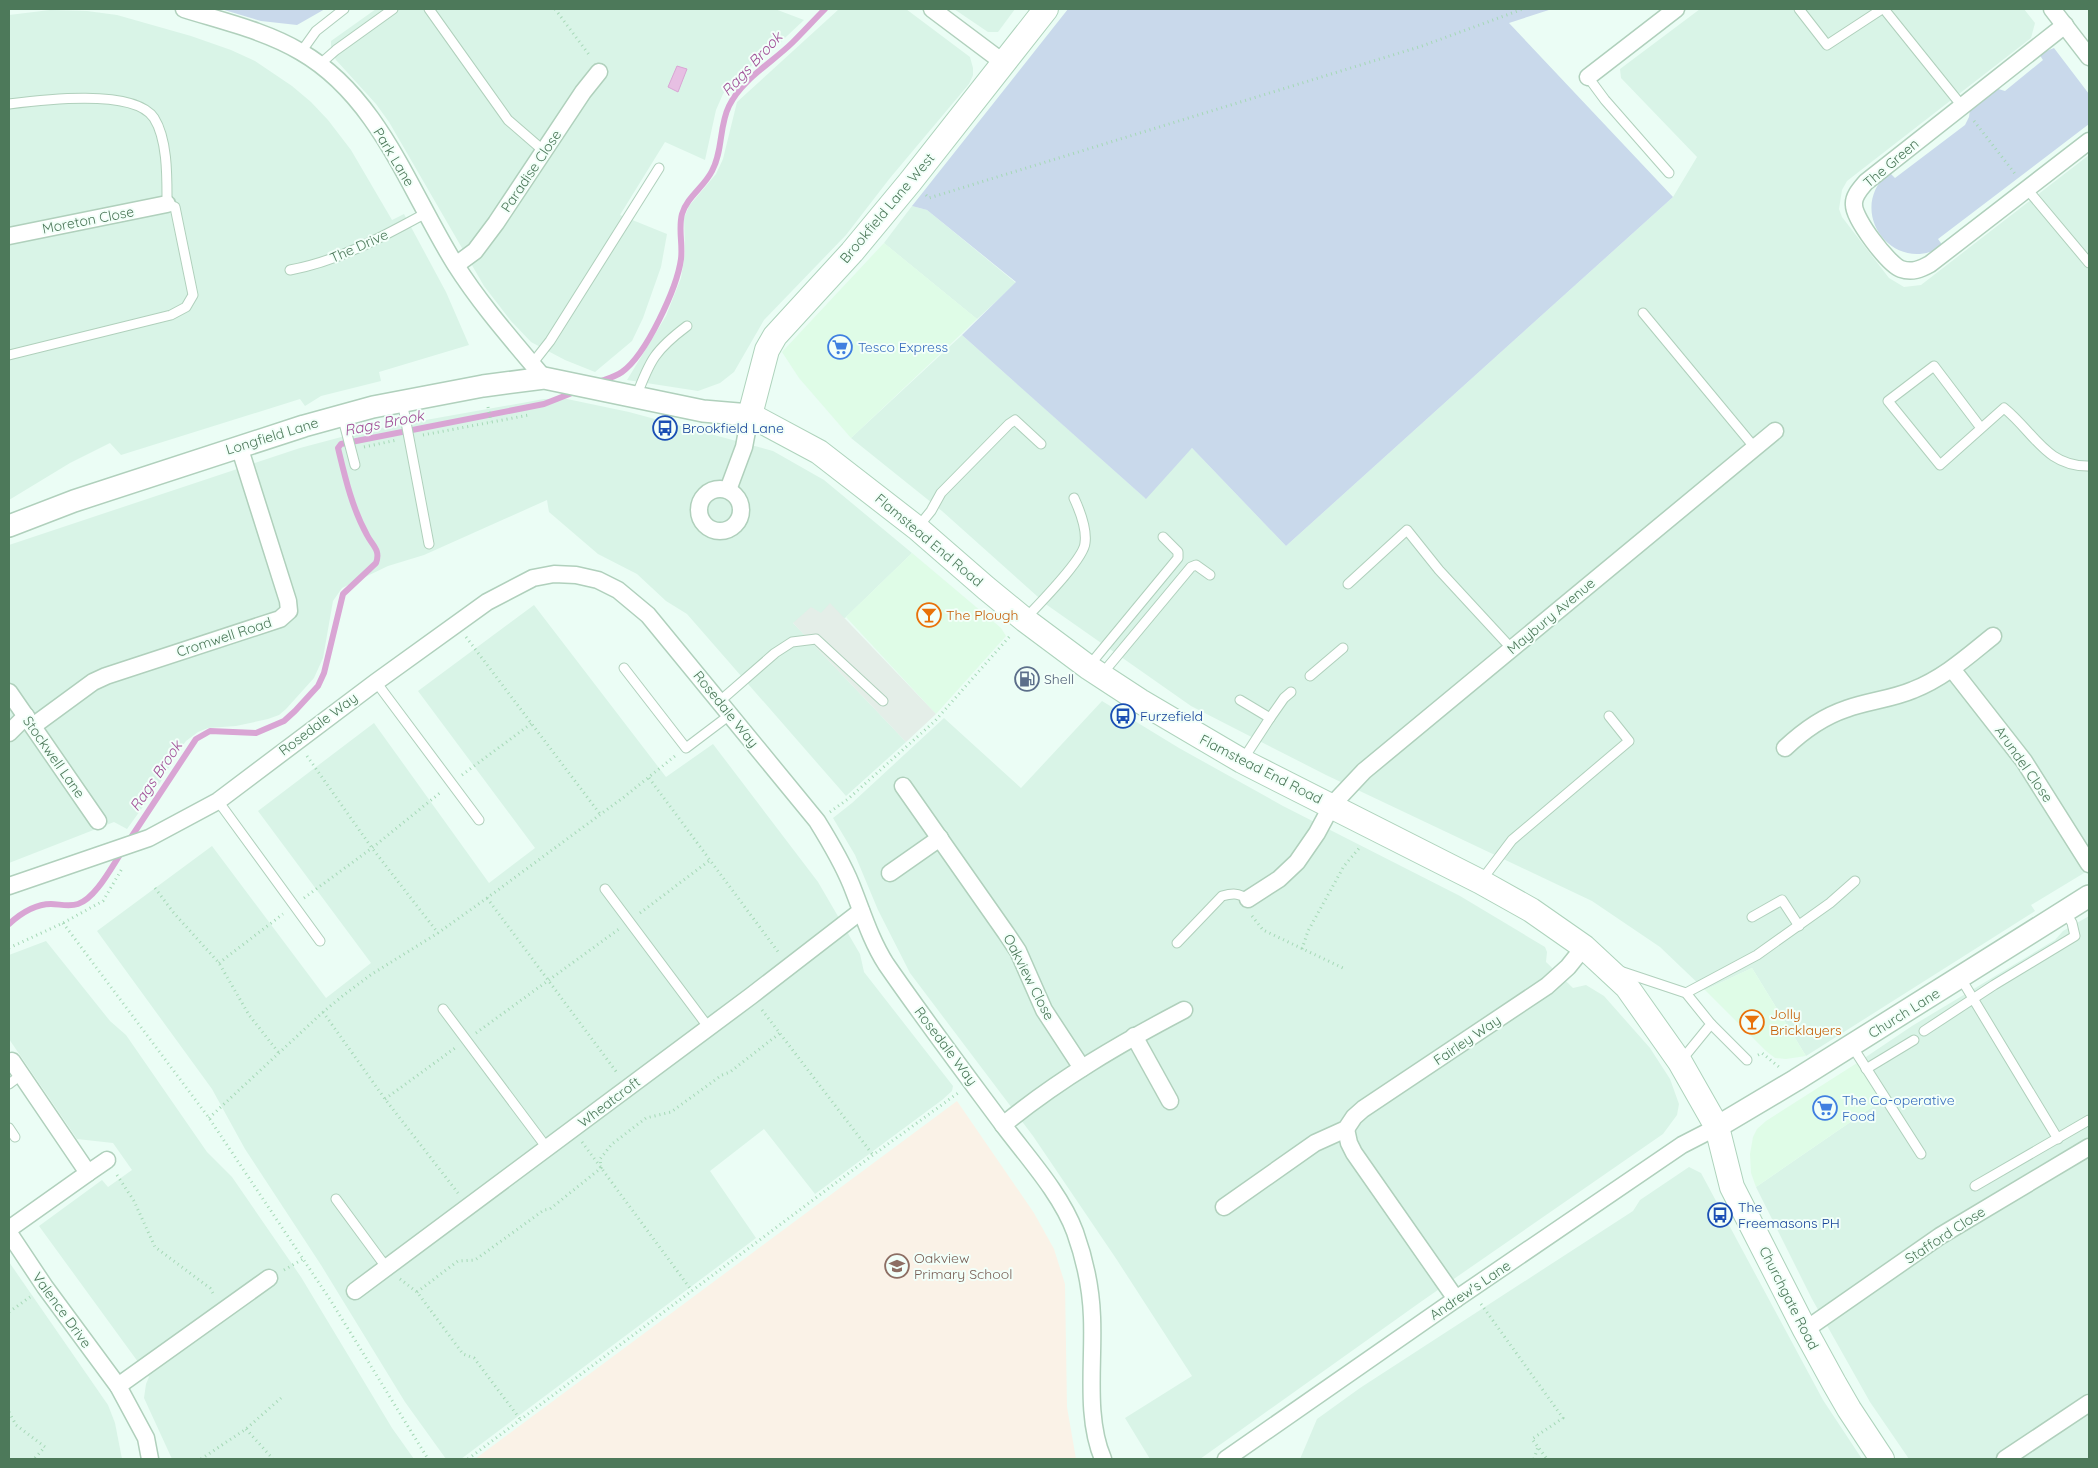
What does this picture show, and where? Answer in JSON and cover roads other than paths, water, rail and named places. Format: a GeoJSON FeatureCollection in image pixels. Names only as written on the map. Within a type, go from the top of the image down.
{"type":"FeatureCollection","features":[{"type":"Feature","properties":{"kind":"main road","name":"Brookfield Lane West"},"geometry":{"type":"LineString","coordinates":[[750,415],[761,368],[767,350],[775,336],[852,252],[910,182],[1046,9]]}},
{"type":"Feature","properties":{"kind":"main road","name":"Flamstead End Road"},"geometry":{"type":"LineString","coordinates":[[750,415],[819,452],[917,528],[1025,620],[1094,672],[1193,734],[1242,761],[1332,805],[1531,910],[1584,947],[1627,987],[1680,1062],[1717,1127]]}},
{"type":"Feature","properties":{"kind":"main road","name":"Churchgate Road"},"geometry":{"type":"LineString","coordinates":[[1717,1127],[1732,1187],[1805,1330],[1849,1409],[1882,1459]]}},
{"type":"Feature","properties":{"kind":"street","name":"Park Lane"},"geometry":{"type":"LineString","coordinates":[[184,9],[268,37],[301,52],[320,65],[354,97],[368,114],[456,265],[495,319],[547,374]]}},
{"type":"Feature","properties":{"kind":"street"},"geometry":{"type":"LineString","coordinates":[[932,9],[1004,63]]}},
{"type":"Feature","properties":{"kind":"street"},"geometry":{"type":"LineString","coordinates":[[1588,77],[1676,9]]}},
{"type":"Feature","properties":{"kind":"street"},"geometry":{"type":"LineString","coordinates":[[2052,9],[2089,57]]}},
{"type":"Feature","properties":{"kind":"street","name":"The Green"},"geometry":{"type":"LineString","coordinates":[[2065,25],[1866,182],[1854,200],[1855,212],[1861,223],[1896,267],[1908,271],[1922,268],[2089,141]]}},
{"type":"Feature","properties":{"kind":"street","name":"Paradise Close"},"geometry":{"type":"LineString","coordinates":[[456,265],[480,245],[545,152],[578,100],[600,72]]}},
{"type":"Feature","properties":{"kind":"street","name":"Moreton Close"},"geometry":{"type":"LineString","coordinates":[[9,236],[167,204]]}},
{"type":"Feature","properties":{"kind":"street"},"geometry":{"type":"LineString","coordinates":[[547,374],[614,393],[703,411],[750,415],[744,447],[728,490]]}},
{"type":"Feature","properties":{"kind":"street","name":"Longfield Lane"},"geometry":{"type":"LineString","coordinates":[[9,526],[74,501],[239,446],[404,411],[547,374]]}},
{"type":"Feature","properties":{"kind":"street","name":"Maybury Avenue"},"geometry":{"type":"LineString","coordinates":[[1332,805],[1364,771],[1775,432]]}},
{"type":"Feature","properties":{"kind":"street","name":"Cromwell Road"},"geometry":{"type":"LineString","coordinates":[[29,721],[106,676],[280,619],[289,612],[288,601],[239,446]]}},
{"type":"Feature","properties":{"kind":"street","name":"Rosedale Way"},"geometry":{"type":"LineString","coordinates":[[9,886],[150,838],[218,801],[296,741],[487,602],[533,578],[554,574],[576,575],[598,580],[618,590],[648,615],[817,821],[838,856],[870,934],[884,961],[1003,1125],[1041,1174],[1062,1208],[1074,1230],[1088,1280],[1092,1317],[1092,1402],[1099,1450],[1103,1459]]}},
{"type":"Feature","properties":{"kind":"street"},"geometry":{"type":"LineString","coordinates":[[1785,748],[1803,732],[1830,715],[1914,690],[1952,669],[1993,636]]}},
{"type":"Feature","properties":{"kind":"street","name":"Arundel Close"},"geometry":{"type":"LineString","coordinates":[[1952,669],[2024,761],[2089,864]]}},
{"type":"Feature","properties":{"kind":"street","name":"Stockwell Lane"},"geometry":{"type":"LineString","coordinates":[[9,692],[98,822]]}},
{"type":"Feature","properties":{"kind":"street"},"geometry":{"type":"LineString","coordinates":[[9,733],[29,721]]}},
{"type":"Feature","properties":{"kind":"street","name":"Oakview Close"},"geometry":{"type":"LineString","coordinates":[[903,786],[1018,951],[1044,1010],[1082,1068]]}},
{"type":"Feature","properties":{"kind":"street"},"geometry":{"type":"LineString","coordinates":[[1248,899],[1279,879],[1297,862],[1317,833],[1332,805]]}},
{"type":"Feature","properties":{"kind":"street"},"geometry":{"type":"LineString","coordinates":[[890,873],[940,838]]}},
{"type":"Feature","properties":{"kind":"street","name":"Church Lane"},"geometry":{"type":"LineString","coordinates":[[1717,1127],[1852,1046],[2089,896]]}},
{"type":"Feature","properties":{"kind":"street","name":"Wheatcroft"},"geometry":{"type":"LineString","coordinates":[[354,1290],[469,1208],[862,911]]}},
{"type":"Feature","properties":{"kind":"street","name":"Fairley Way"},"geometry":{"type":"LineString","coordinates":[[1224,1207],[1315,1143],[1346,1129],[1348,1124],[1363,1109],[1547,986],[1568,967],[1584,947]]}},
{"type":"Feature","properties":{"kind":"street"},"geometry":{"type":"LineString","coordinates":[[1003,1125],[1028,1105],[1082,1068],[1134,1036],[1184,1010]]}},
{"type":"Feature","properties":{"kind":"street"},"geometry":{"type":"LineString","coordinates":[[1134,1036],[1170,1101]]}},
{"type":"Feature","properties":{"kind":"street"},"geometry":{"type":"LineString","coordinates":[[12,1061],[15,1080],[88,1173]]}},
{"type":"Feature","properties":{"kind":"street","name":"Andrew's Lane"},"geometry":{"type":"LineString","coordinates":[[1226,1459],[1682,1145],[1717,1127]]}},
{"type":"Feature","properties":{"kind":"street"},"geometry":{"type":"LineString","coordinates":[[1346,1129],[1349,1143],[1354,1153],[1456,1299]]}},
{"type":"Feature","properties":{"kind":"street","name":"Stafford Close"},"geometry":{"type":"LineString","coordinates":[[1805,1330],[1940,1236],[2089,1147]]}},
{"type":"Feature","properties":{"kind":"street"},"geometry":{"type":"LineString","coordinates":[[9,1229],[107,1160]]}},
{"type":"Feature","properties":{"kind":"street","name":"Valence Drive"},"geometry":{"type":"LineString","coordinates":[[9,1233],[45,1287],[118,1386],[146,1438],[150,1459]]}},
{"type":"Feature","properties":{"kind":"street"},"geometry":{"type":"LineString","coordinates":[[118,1386],[269,1278]]}},
{"type":"Feature","properties":{"kind":"street"},"geometry":{"type":"LineString","coordinates":[[2005,1459],[2089,1403]]}},
{"type":"Feature","properties":{"kind":"lane"},"geometry":{"type":"LineString","coordinates":[[301,52],[316,31],[344,9]]}},
{"type":"Feature","properties":{"kind":"lane"},"geometry":{"type":"LineString","coordinates":[[320,65],[336,50],[393,9]]}},
{"type":"Feature","properties":{"kind":"lane"},"geometry":{"type":"LineString","coordinates":[[429,9],[508,120],[545,152]]}},
{"type":"Feature","properties":{"kind":"lane"},"geometry":{"type":"LineString","coordinates":[[1799,9],[1827,45],[1883,9],[1962,106]]}},
{"type":"Feature","properties":{"kind":"lane"},"geometry":{"type":"LineString","coordinates":[[1588,77],[1604,100],[1669,173]]}},
{"type":"Feature","properties":{"kind":"lane"},"geometry":{"type":"LineString","coordinates":[[9,104],[102,98],[144,109],[153,117],[168,165],[167,204],[175,207],[194,295],[186,307],[171,315],[9,355]]}},
{"type":"Feature","properties":{"kind":"lane"},"geometry":{"type":"LineString","coordinates":[[547,374],[550,341],[659,168]]}},
{"type":"Feature","properties":{"kind":"lane"},"geometry":{"type":"LineString","coordinates":[[2027,189],[2089,263]]}},
{"type":"Feature","properties":{"kind":"lane","name":"The Drive"},"geometry":{"type":"LineString","coordinates":[[290,270],[314,266],[372,243],[426,213]]}},
{"type":"Feature","properties":{"kind":"lane"},"geometry":{"type":"LineString","coordinates":[[1643,313],[1755,448]]}},
{"type":"Feature","properties":{"kind":"lane"},"geometry":{"type":"LineString","coordinates":[[636,397],[648,365],[655,354],[687,326]]}},
{"type":"Feature","properties":{"kind":"lane"},"geometry":{"type":"LineString","coordinates":[[1981,428],[1934,366],[1888,401],[1940,465],[2004,408],[2019,420],[2055,459],[2068,465],[2089,466]]}},
{"type":"Feature","properties":{"kind":"lane"},"geometry":{"type":"LineString","coordinates":[[404,411],[429,544]]}},
{"type":"Feature","properties":{"kind":"lane"},"geometry":{"type":"LineString","coordinates":[[917,528],[932,511],[941,493],[1009,424],[1015,420],[1041,444]]}},
{"type":"Feature","properties":{"kind":"lane"},"geometry":{"type":"LineString","coordinates":[[345,424],[355,465]]}},
{"type":"Feature","properties":{"kind":"lane"},"geometry":{"type":"LineString","coordinates":[[1025,620],[1079,557],[1086,544],[1080,511],[1074,498]]}},
{"type":"Feature","properties":{"kind":"lane"},"geometry":{"type":"LineString","coordinates":[[1348,584],[1407,530],[1439,570],[1512,649]]}},
{"type":"Feature","properties":{"kind":"lane"},"geometry":{"type":"LineString","coordinates":[[1094,672],[1178,558],[1178,552],[1163,537]]}},
{"type":"Feature","properties":{"kind":"lane"},"geometry":{"type":"LineString","coordinates":[[1094,672],[1191,567],[1196,566],[1210,575]]}},
{"type":"Feature","properties":{"kind":"lane"},"geometry":{"type":"LineString","coordinates":[[720,701],[792,642],[816,638],[883,702]]}},
{"type":"Feature","properties":{"kind":"lane"},"geometry":{"type":"LineString","coordinates":[[1310,676],[1343,648]]}},
{"type":"Feature","properties":{"kind":"lane"},"geometry":{"type":"LineString","coordinates":[[624,668],[686,748],[731,714]]}},
{"type":"Feature","properties":{"kind":"lane"},"geometry":{"type":"LineString","coordinates":[[376,682],[480,820]]}},
{"type":"Feature","properties":{"kind":"lane"},"geometry":{"type":"LineString","coordinates":[[1242,761],[1284,698],[1291,692]]}},
{"type":"Feature","properties":{"kind":"lane"},"geometry":{"type":"LineString","coordinates":[[1240,700],[1270,718]]}},
{"type":"Feature","properties":{"kind":"lane"},"geometry":{"type":"LineString","coordinates":[[1481,882],[1512,840],[1629,741],[1609,716]]}},
{"type":"Feature","properties":{"kind":"lane"},"geometry":{"type":"LineString","coordinates":[[218,801],[293,907],[320,941]]}},
{"type":"Feature","properties":{"kind":"lane"},"geometry":{"type":"LineString","coordinates":[[1686,993],[1757,955],[1830,903],[1855,881]]}},
{"type":"Feature","properties":{"kind":"lane"},"geometry":{"type":"LineString","coordinates":[[605,889],[709,1028]]}},
{"type":"Feature","properties":{"kind":"lane"},"geometry":{"type":"LineString","coordinates":[[1177,943],[1222,896],[1232,893],[1240,894],[1248,899]]}},
{"type":"Feature","properties":{"kind":"lane"},"geometry":{"type":"LineString","coordinates":[[1752,917],[1782,900],[1799,926]]}},
{"type":"Feature","properties":{"kind":"lane"},"geometry":{"type":"LineString","coordinates":[[1924,1032],[2075,936],[2072,923],[2064,911]]}},
{"type":"Feature","properties":{"kind":"lane"},"geometry":{"type":"LineString","coordinates":[[1604,965],[1686,993],[1711,1024],[1746,1060]]}},
{"type":"Feature","properties":{"kind":"lane"},"geometry":{"type":"LineString","coordinates":[[1960,977],[2058,1139]]}},
{"type":"Feature","properties":{"kind":"lane"},"geometry":{"type":"LineString","coordinates":[[443,1009],[547,1148]]}},
{"type":"Feature","properties":{"kind":"lane"},"geometry":{"type":"LineString","coordinates":[[1680,1062],[1711,1024]]}},
{"type":"Feature","properties":{"kind":"lane"},"geometry":{"type":"LineString","coordinates":[[1866,1069],[1914,1040]]}},
{"type":"Feature","properties":{"kind":"lane"},"geometry":{"type":"LineString","coordinates":[[1852,1046],[1921,1154]]}},
{"type":"Feature","properties":{"kind":"lane"},"geometry":{"type":"LineString","coordinates":[[1975,1186],[2089,1120]]}},
{"type":"Feature","properties":{"kind":"lane"},"geometry":{"type":"LineString","coordinates":[[9,1128],[15,1137]]}},
{"type":"Feature","properties":{"kind":"lane"},"geometry":{"type":"LineString","coordinates":[[336,1199],[386,1268]]}},
{"type":"Feature","properties":{"kind":"waterway","name":"Rags Brook"},"geometry":{"type":"LineString","coordinates":[[598,382],[619,374],[631,363],[641,351],[659,320],[667,303],[681,259],[680,225],[684,208],[712,171],[718,155],[726,114],[735,96],[750,79],[793,42],[825,9]]}},
{"type":"Feature","properties":{"kind":"waterway","name":"Rags Brook"},"geometry":{"type":"LineString","coordinates":[[128,842],[196,739],[210,731],[256,733],[284,721],[318,686],[324,673],[343,594],[376,563],[377,558],[377,551],[362,525],[350,492],[338,448],[341,444],[544,404],[577,391]]}},
{"type":"Feature","properties":{"kind":"waterway","name":"Rags Brook"},"geometry":{"type":"LineString","coordinates":[[9,924],[23,913],[45,904],[71,905],[85,901],[103,881],[123,850]]}},
{"type":"Feature","properties":{"kind":"place","name":"Tesco Express"},"geometry":{"type":"Point","coordinates":[840,347]}},
{"type":"Feature","properties":{"kind":"place","name":"Brookfield Lane"},"geometry":{"type":"Point","coordinates":[665,428]}},
{"type":"Feature","properties":{"kind":"place","name":"The Plough"},"geometry":{"type":"Point","coordinates":[929,615]}},
{"type":"Feature","properties":{"kind":"place","name":"Shell"},"geometry":{"type":"Point","coordinates":[1027,679]}},
{"type":"Feature","properties":{"kind":"place","name":"Furzefield"},"geometry":{"type":"Point","coordinates":[1123,716]}},
{"type":"Feature","properties":{"kind":"place","name":"Jolly Bricklayers"},"geometry":{"type":"Point","coordinates":[1752,1022]}},
{"type":"Feature","properties":{"kind":"place","name":"The Co-operative Food"},"geometry":{"type":"Point","coordinates":[1825,1108]}},
{"type":"Feature","properties":{"kind":"place","name":"The Freemasons PH"},"geometry":{"type":"Point","coordinates":[1720,1215]}},
{"type":"Feature","properties":{"kind":"place","name":"Oakview Primary School"},"geometry":{"type":"Point","coordinates":[897,1266]}}]}
